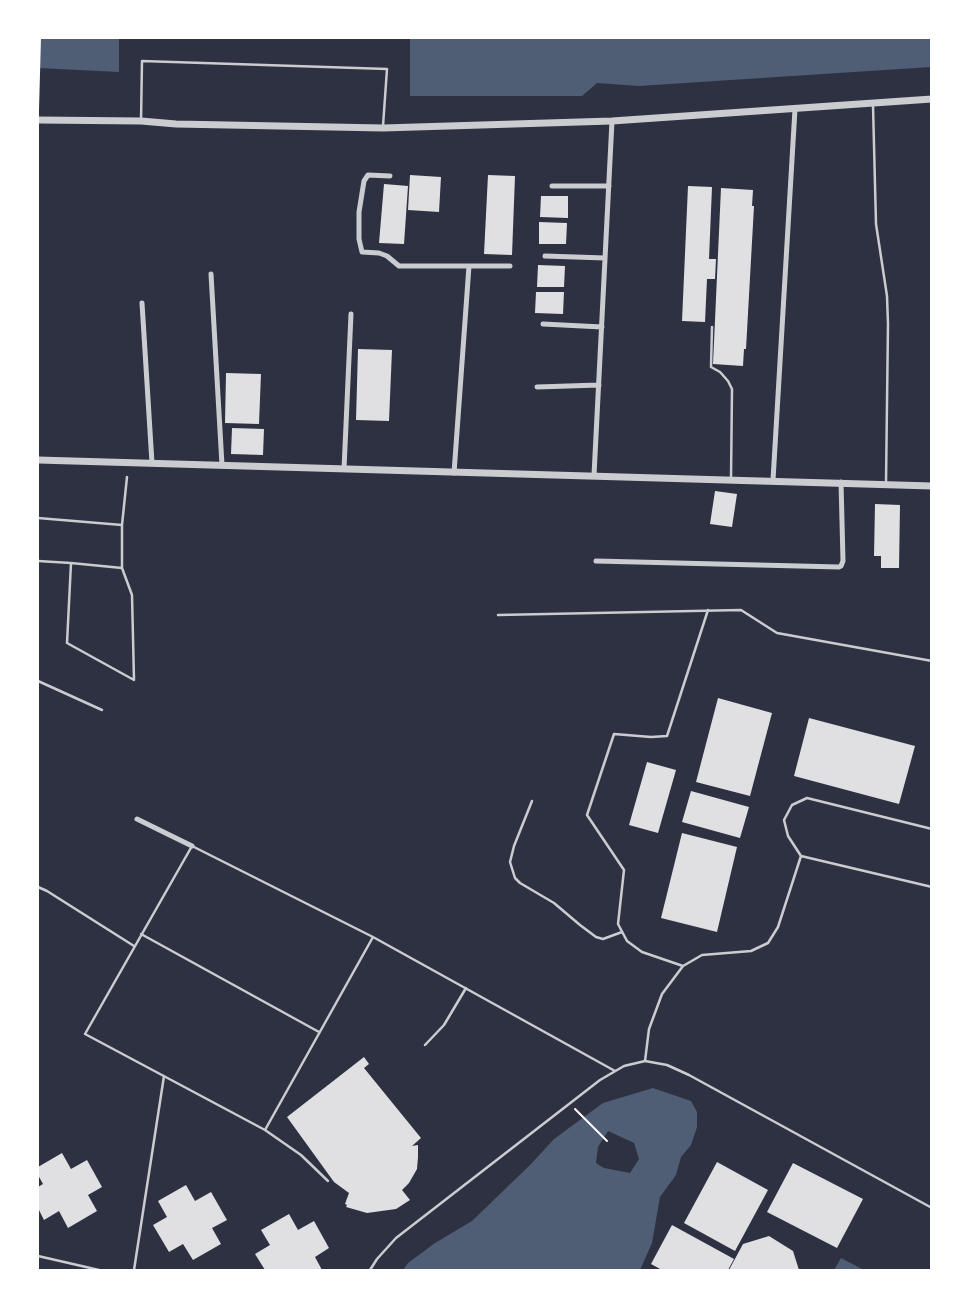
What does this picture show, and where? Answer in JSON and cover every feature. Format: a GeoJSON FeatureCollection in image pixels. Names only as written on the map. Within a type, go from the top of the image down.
{"type":"FeatureCollection","features":[{"type":"Feature","properties":{"kind":"street"},"geometry":{"type":"LineString","coordinates":[[38,120],[383,128],[612,121],[932,99]]}},
{"type":"Feature","properties":{"kind":"street"},"geometry":{"type":"LineString","coordinates":[[773,480],[796,109]]}},
{"type":"Feature","properties":{"kind":"street"},"geometry":{"type":"LineString","coordinates":[[594,475],[612,121]]}},
{"type":"Feature","properties":{"kind":"street"},"geometry":{"type":"LineString","coordinates":[[390,176],[368,176],[364,181],[359,221],[359,239],[362,252],[379,253],[387,256],[398,266],[510,266]]}},
{"type":"Feature","properties":{"kind":"street"},"geometry":{"type":"LineString","coordinates":[[552,186],[609,186]]}},
{"type":"Feature","properties":{"kind":"street"},"geometry":{"type":"LineString","coordinates":[[545,256],[605,258]]}},
{"type":"Feature","properties":{"kind":"street"},"geometry":{"type":"LineString","coordinates":[[454,473],[468,266]]}},
{"type":"Feature","properties":{"kind":"street"},"geometry":{"type":"LineString","coordinates":[[211,274],[222,465]]}},
{"type":"Feature","properties":{"kind":"street"},"geometry":{"type":"LineString","coordinates":[[142,303],[152,463]]}},
{"type":"Feature","properties":{"kind":"street"},"geometry":{"type":"LineString","coordinates":[[344,469],[351,314]]}},
{"type":"Feature","properties":{"kind":"street"},"geometry":{"type":"LineString","coordinates":[[543,324],[602,327]]}},
{"type":"Feature","properties":{"kind":"street"},"geometry":{"type":"LineString","coordinates":[[537,387],[599,385]]}},
{"type":"Feature","properties":{"kind":"street"},"geometry":{"type":"LineString","coordinates":[[38,460],[932,486]]}},
{"type":"Feature","properties":{"kind":"street"},"geometry":{"type":"LineString","coordinates":[[596,561],[839,567],[843,561],[841,482]]}},
{"type":"Feature","properties":{"kind":"street"},"geometry":{"type":"LineString","coordinates":[[136,819],[192,846]]}},
{"type":"Feature","properties":{"kind":"lane"},"geometry":{"type":"LineString","coordinates":[[141,121],[142,61],[387,69],[383,128]]}},
{"type":"Feature","properties":{"kind":"lane"},"geometry":{"type":"LineString","coordinates":[[873,103],[876,224],[886,287],[888,324],[886,484]]}},
{"type":"Feature","properties":{"kind":"lane"},"geometry":{"type":"LineString","coordinates":[[712,327],[711,367],[720,372],[732,389],[731,479]]}},
{"type":"Feature","properties":{"kind":"lane"},"geometry":{"type":"LineString","coordinates":[[71,563],[67,643],[134,680],[132,595],[122,568],[122,525],[126,477]]}},
{"type":"Feature","properties":{"kind":"lane"},"geometry":{"type":"LineString","coordinates":[[38,518],[122,525]]}},
{"type":"Feature","properties":{"kind":"lane"},"geometry":{"type":"LineString","coordinates":[[38,561],[122,568]]}},
{"type":"Feature","properties":{"kind":"lane"},"geometry":{"type":"LineString","coordinates":[[683,966],[642,952],[627,940],[618,924],[624,870],[587,815],[614,734],[651,737],[667,736],[708,610]]}},
{"type":"Feature","properties":{"kind":"lane"},"geometry":{"type":"LineString","coordinates":[[498,615],[741,610],[777,633],[932,661]]}},
{"type":"Feature","properties":{"kind":"lane"},"geometry":{"type":"LineString","coordinates":[[38,681],[102,710]]}},
{"type":"Feature","properties":{"kind":"lane"},"geometry":{"type":"LineString","coordinates":[[932,829],[807,798],[792,805],[784,820],[788,836],[800,856],[932,887]]}},
{"type":"Feature","properties":{"kind":"lane"},"geometry":{"type":"LineString","coordinates":[[532,801],[514,846],[510,862],[516,878],[520,883],[554,903],[596,937],[603,939],[622,932]]}},
{"type":"Feature","properties":{"kind":"lane"},"geometry":{"type":"LineString","coordinates":[[328,1181],[301,1155],[265,1130],[85,1034],[192,846],[373,937],[616,1071]]}},
{"type":"Feature","properties":{"kind":"lane"},"geometry":{"type":"LineString","coordinates":[[645,1061],[649,1029],[662,994],[683,966],[702,955],[751,952],[768,942],[778,926],[800,856]]}},
{"type":"Feature","properties":{"kind":"lane"},"geometry":{"type":"LineString","coordinates":[[38,887],[134,946]]}},
{"type":"Feature","properties":{"kind":"lane"},"geometry":{"type":"LineString","coordinates":[[141,934],[319,1033]]}},
{"type":"Feature","properties":{"kind":"lane"},"geometry":{"type":"LineString","coordinates":[[265,1130],[373,937]]}},
{"type":"Feature","properties":{"kind":"lane"},"geometry":{"type":"LineString","coordinates":[[425,1045],[444,1025],[466,988]]}},
{"type":"Feature","properties":{"kind":"lane"},"geometry":{"type":"LineString","coordinates":[[370,1270],[377,1258],[396,1238],[600,1080],[624,1066],[645,1061],[666,1065],[689,1074],[932,1208]]}},
{"type":"Feature","properties":{"kind":"lane"},"geometry":{"type":"LineString","coordinates":[[134,1270],[164,1076]]}},
{"type":"Feature","properties":{"kind":"lane"},"geometry":{"type":"LineString","coordinates":[[38,1256],[99,1270]]}},
{"type":"Feature","properties":{"kind":"path"},"geometry":{"type":"LineString","coordinates":[[38,110],[40,38]]}},
{"type":"Feature","properties":{"kind":"path"},"geometry":{"type":"LineString","coordinates":[[570,1103],[607,1141]]}},
{"type":"Feature","properties":{"kind":"water"},"geometry":{"type":"Polygon","coordinates":[[[38,38],[119,38],[119,72],[38,68],[38,38]]]}},
{"type":"Feature","properties":{"kind":"water"},"geometry":{"type":"Polygon","coordinates":[[[410,38],[931,38],[931,67],[639,86],[597,83],[582,96],[410,96],[410,38]]]}},
{"type":"Feature","properties":{"kind":"water"},"geometry":{"type":"Polygon","coordinates":[[[653,1088],[691,1101],[697,1112],[697,1127],[691,1145],[681,1157],[676,1175],[660,1197],[652,1243],[640,1270],[403,1270],[408,1263],[435,1243],[472,1221],[554,1139],[603,1103],[653,1088]],[[608,1131],[598,1147],[596,1163],[604,1168],[630,1173],[639,1159],[634,1143],[608,1131]]]}},
{"type":"Feature","properties":{"kind":"water"},"geometry":{"type":"Polygon","coordinates":[[[841,1258],[864,1270],[834,1270],[841,1258]]]}},
{"type":"Feature","properties":{"kind":"building"},"geometry":{"type":"Polygon","coordinates":[[[410,175],[441,177],[439,212],[408,210],[410,175]]]}},
{"type":"Feature","properties":{"kind":"building"},"geometry":{"type":"Polygon","coordinates":[[[488,175],[515,176],[512,255],[484,254],[488,175]]]}},
{"type":"Feature","properties":{"kind":"building"},"geometry":{"type":"Polygon","coordinates":[[[384,184],[408,186],[404,244],[379,243],[384,184]]]}},
{"type":"Feature","properties":{"kind":"building"},"geometry":{"type":"Polygon","coordinates":[[[688,186],[712,187],[709,259],[716,259],[715,279],[707,279],[705,322],[682,321],[688,186]]]}},
{"type":"Feature","properties":{"kind":"building"},"geometry":{"type":"Polygon","coordinates":[[[721,188],[753,190],[752,206],[754,206],[746,349],[744,349],[743,366],[713,364],[721,188]]]}},
{"type":"Feature","properties":{"kind":"building"},"geometry":{"type":"Polygon","coordinates":[[[541,196],[568,196],[568,218],[540,217],[541,196]]]}},
{"type":"Feature","properties":{"kind":"building"},"geometry":{"type":"Polygon","coordinates":[[[539,222],[567,223],[566,244],[539,244],[539,222]]]}},
{"type":"Feature","properties":{"kind":"building"},"geometry":{"type":"Polygon","coordinates":[[[538,265],[565,266],[564,287],[537,287],[538,265]]]}},
{"type":"Feature","properties":{"kind":"building"},"geometry":{"type":"Polygon","coordinates":[[[536,292],[564,292],[563,314],[535,313],[536,292]]]}},
{"type":"Feature","properties":{"kind":"building"},"geometry":{"type":"Polygon","coordinates":[[[358,349],[392,350],[389,421],[356,420],[358,349]]]}},
{"type":"Feature","properties":{"kind":"building"},"geometry":{"type":"Polygon","coordinates":[[[226,373],[261,374],[259,424],[225,423],[226,373]]]}},
{"type":"Feature","properties":{"kind":"building"},"geometry":{"type":"Polygon","coordinates":[[[232,428],[264,429],[263,455],[231,454],[232,428]]]}},
{"type":"Feature","properties":{"kind":"building"},"geometry":{"type":"Polygon","coordinates":[[[715,491],[737,494],[732,527],[710,524],[715,491]]]}},
{"type":"Feature","properties":{"kind":"building"},"geometry":{"type":"Polygon","coordinates":[[[875,504],[900,505],[899,568],[881,568],[881,556],[874,556],[875,504]]]}},
{"type":"Feature","properties":{"kind":"building"},"geometry":{"type":"Polygon","coordinates":[[[718,698],[772,713],[750,796],[696,782],[718,698]]]}},
{"type":"Feature","properties":{"kind":"building"},"geometry":{"type":"Polygon","coordinates":[[[809,718],[915,746],[899,804],[794,776],[809,718]]]}},
{"type":"Feature","properties":{"kind":"building"},"geometry":{"type":"Polygon","coordinates":[[[647,762],[676,770],[658,833],[629,825],[647,762]]]}},
{"type":"Feature","properties":{"kind":"building"},"geometry":{"type":"Polygon","coordinates":[[[691,791],[749,807],[740,838],[682,822],[691,791]]]}},
{"type":"Feature","properties":{"kind":"building"},"geometry":{"type":"Polygon","coordinates":[[[682,833],[737,847],[717,932],[661,918],[682,833]]]}},
{"type":"Feature","properties":{"kind":"building"},"geometry":{"type":"Polygon","coordinates":[[[364,1057],[369,1064],[364,1068],[421,1138],[412,1146],[418,1145],[417,1169],[409,1183],[402,1190],[410,1200],[396,1209],[367,1213],[346,1207],[347,1205],[345,1204],[349,1193],[334,1182],[287,1117],[364,1057]]]}},
{"type":"Feature","properties":{"kind":"building"},"geometry":{"type":"Polygon","coordinates":[[[62,1153],[71,1169],[87,1160],[102,1187],[88,1195],[97,1211],[68,1228],[59,1211],[44,1220],[38,1208],[38,1187],[43,1184],[38,1175],[38,1167],[62,1153]]]}},
{"type":"Feature","properties":{"kind":"building"},"geometry":{"type":"Polygon","coordinates":[[[717,1162],[768,1190],[735,1251],[684,1223],[717,1162]]]}},
{"type":"Feature","properties":{"kind":"building"},"geometry":{"type":"Polygon","coordinates":[[[793,1163],[863,1199],[837,1248],[767,1212],[793,1163]]]}},
{"type":"Feature","properties":{"kind":"building"},"geometry":{"type":"Polygon","coordinates":[[[186,1185],[195,1201],[211,1192],[227,1220],[212,1228],[221,1244],[193,1260],[183,1244],[169,1252],[153,1225],[167,1217],[158,1201],[186,1185]]]}},
{"type":"Feature","properties":{"kind":"building"},"geometry":{"type":"Polygon","coordinates":[[[289,1214],[298,1230],[314,1221],[329,1248],[315,1257],[322,1270],[265,1270],[255,1254],[270,1245],[261,1230],[289,1214]]]}},
{"type":"Feature","properties":{"kind":"building"},"geometry":{"type":"Polygon","coordinates":[[[672,1225],[734,1259],[728,1270],[662,1270],[651,1264],[672,1225]]]}},
{"type":"Feature","properties":{"kind":"building"},"geometry":{"type":"Polygon","coordinates":[[[769,1236],[793,1251],[799,1270],[729,1270],[743,1244],[769,1236]]]}}]}
